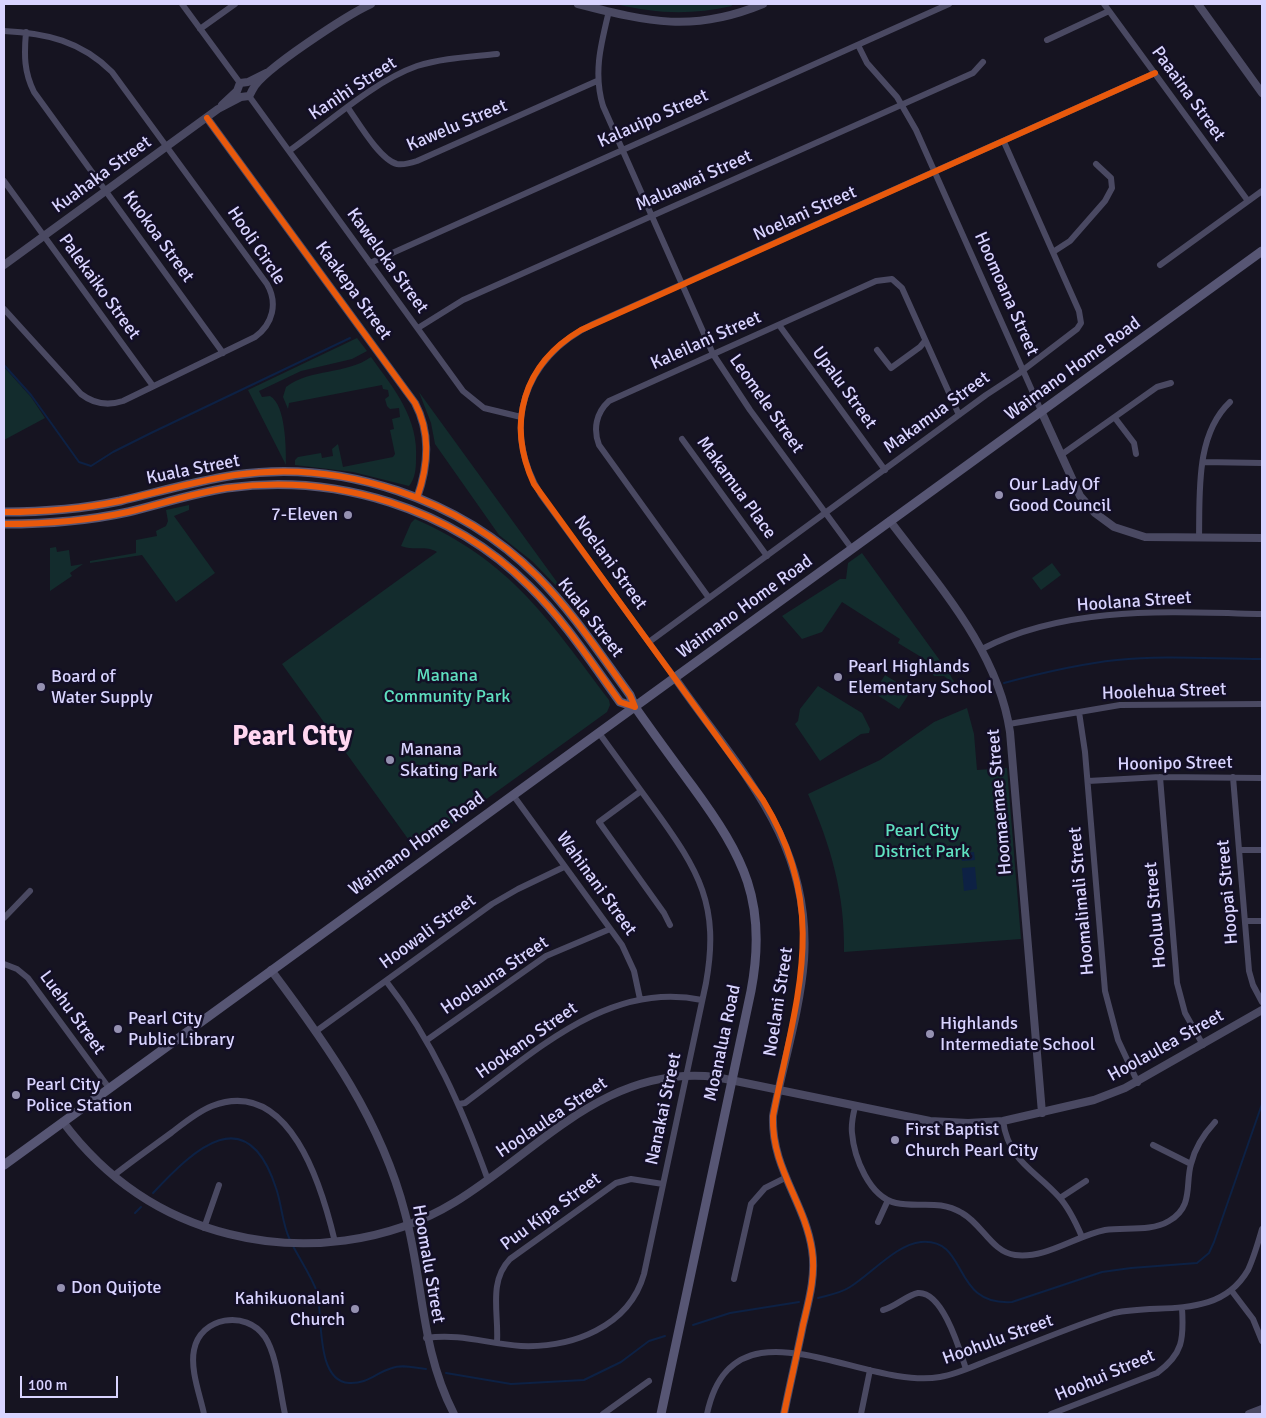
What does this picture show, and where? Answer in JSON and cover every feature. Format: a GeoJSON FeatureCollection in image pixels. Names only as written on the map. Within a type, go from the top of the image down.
{"type":"FeatureCollection","features":[{"type":"Feature","properties":{"kind":"main road","name":"Waimano Home Road"},"geometry":{"type":"LineString","coordinates":[[4,1165],[1262,251]]}},
{"type":"Feature","properties":{"kind":"main road","name":"Kuala Street"},"geometry":{"type":"LineString","coordinates":[[4,512],[42,511],[121,500],[236,475],[291,473],[354,480],[416,498],[456,517],[489,537],[535,574],[575,620],[630,695],[634,707]]}},
{"type":"Feature","properties":{"kind":"main road"},"geometry":{"type":"LineString","coordinates":[[290,485],[291,473]]}},
{"type":"Feature","properties":{"kind":"main road","name":"Kuala Street"},"geometry":{"type":"LineString","coordinates":[[42,524],[118,514],[224,489],[290,485],[337,489],[387,500],[463,534],[516,573],[557,617],[620,702],[634,707]]}},
{"type":"Feature","properties":{"kind":"main road"},"geometry":{"type":"LineString","coordinates":[[412,510],[416,498]]}},
{"type":"Feature","properties":{"kind":"main road"},"geometry":{"type":"LineString","coordinates":[[4,524],[42,524],[42,511]]}},
{"type":"Feature","properties":{"kind":"main road","name":"Moanalua Road"},"geometry":{"type":"LineString","coordinates":[[634,707],[724,830],[742,863],[750,888],[755,915],[756,956],[732,1080],[661,1414]]}},
{"type":"Feature","properties":{"kind":"street","name":"Kaweloka Street"},"geometry":{"type":"LineString","coordinates":[[182,4],[470,398],[492,411],[521,416]]}},
{"type":"Feature","properties":{"kind":"street"},"geometry":{"type":"LineString","coordinates":[[200,29],[234,4]]}},
{"type":"Feature","properties":{"kind":"street","name":"Kuahaka Street"},"geometry":{"type":"LineString","coordinates":[[4,265],[344,18],[371,4]]}},
{"type":"Feature","properties":{"kind":"street"},"geometry":{"type":"LineString","coordinates":[[578,4],[643,20],[687,22],[720,19],[763,4]]}},
{"type":"Feature","properties":{"kind":"street","name":"Kalauipo Street"},"geometry":{"type":"LineString","coordinates":[[370,263],[949,4]]}},
{"type":"Feature","properties":{"kind":"street","name":"Paaaina Street"},"geometry":{"type":"LineString","coordinates":[[1104,4],[1248,201]]}},
{"type":"Feature","properties":{"kind":"street"},"geometry":{"type":"LineString","coordinates":[[1198,4],[1262,92]]}},
{"type":"Feature","properties":{"kind":"street","name":"Leomele Street"},"geometry":{"type":"LineString","coordinates":[[609,11],[598,56],[598,81],[603,106],[713,354],[750,410],[852,549]]}},
{"type":"Feature","properties":{"kind":"street"},"geometry":{"type":"LineString","coordinates":[[1047,40],[1109,11]]}},
{"type":"Feature","properties":{"kind":"street","name":"Hooli Circle"},"geometry":{"type":"LineString","coordinates":[[4,31],[26,32],[66,41],[99,60],[119,80],[265,280],[272,294],[273,311],[265,329],[255,338],[115,403],[102,404],[90,400],[81,394],[4,309]]}},
{"type":"Feature","properties":{"kind":"street","name":"Kuokoa Street"},"geometry":{"type":"LineString","coordinates":[[26,32],[24,63],[27,77],[34,92],[223,353]]}},
{"type":"Feature","properties":{"kind":"street","name":"Hoomoana Street"},"geometry":{"type":"LineString","coordinates":[[858,45],[867,63],[902,105],[916,130],[1074,484],[1087,505],[1114,527],[1144,536],[1262,538]]}},
{"type":"Feature","properties":{"kind":"street","name":"Kanihi Street"},"geometry":{"type":"LineString","coordinates":[[289,151],[384,82],[418,66],[452,59],[497,54]]}},
{"type":"Feature","properties":{"kind":"street","name":"Maluawai Street"},"geometry":{"type":"LineString","coordinates":[[418,328],[463,300],[972,73],[983,62]]}},
{"type":"Feature","properties":{"kind":"street","name":"Noelani Street"},"geometry":{"type":"LineString","coordinates":[[784,1414],[813,1276],[812,1248],[785,1178],[774,1139],[773,1116],[804,960],[804,922],[798,880],[787,847],[773,816],[534,484],[522,448],[521,416],[528,389],[537,370],[562,342],[593,324],[1155,73]]}},
{"type":"Feature","properties":{"kind":"street","name":"Kawelu Street"},"geometry":{"type":"LineString","coordinates":[[348,108],[386,158],[396,164],[405,164],[417,161],[598,81]]}},
{"type":"Feature","properties":{"kind":"street","name":"Kaakepa Street"},"geometry":{"type":"LineString","coordinates":[[207,118],[401,383],[418,410],[424,429],[426,454],[424,473],[416,498]]}},
{"type":"Feature","properties":{"kind":"street","name":"Makamua Street"},"geometry":{"type":"LineString","coordinates":[[649,642],[1072,333],[1081,323],[1079,311],[1004,142]]}},
{"type":"Feature","properties":{"kind":"street"},"geometry":{"type":"LineString","coordinates":[[1053,252],[1070,241],[1110,193],[1111,178],[1096,164]]}},
{"type":"Feature","properties":{"kind":"street","name":"Palekaiko Street"},"geometry":{"type":"LineString","coordinates":[[4,181],[153,386]]}},
{"type":"Feature","properties":{"kind":"street"},"geometry":{"type":"LineString","coordinates":[[1160,265],[1262,191]]}},
{"type":"Feature","properties":{"kind":"street","name":"Kaleilani Street"},"geometry":{"type":"LineString","coordinates":[[709,598],[603,452],[596,430],[602,409],[614,398],[876,281],[892,279],[902,288],[958,415]]}},
{"type":"Feature","properties":{"kind":"street","name":"Upalu Street"},"geometry":{"type":"LineString","coordinates":[[779,325],[885,470]]}},
{"type":"Feature","properties":{"kind":"street"},"geometry":{"type":"LineString","coordinates":[[877,350],[891,368],[920,347],[925,341]]}},
{"type":"Feature","properties":{"kind":"street"},"geometry":{"type":"LineString","coordinates":[[1061,455],[1157,387],[1171,383]]}},
{"type":"Feature","properties":{"kind":"street"},"geometry":{"type":"LineString","coordinates":[[1199,538],[1200,487],[1203,462],[1218,413],[1230,402]]}},
{"type":"Feature","properties":{"kind":"street"},"geometry":{"type":"LineString","coordinates":[[1115,418],[1134,443],[1136,454]]}},
{"type":"Feature","properties":{"kind":"street","name":"Makamua Place"},"geometry":{"type":"LineString","coordinates":[[682,439],[767,556]]}},
{"type":"Feature","properties":{"kind":"street"},"geometry":{"type":"LineString","coordinates":[[1203,462],[1262,463]]}},
{"type":"Feature","properties":{"kind":"street","name":"Hoomaemae Street"},"geometry":{"type":"LineString","coordinates":[[890,521],[982,649],[998,685],[1009,724],[1042,1113]]}},
{"type":"Feature","properties":{"kind":"street","name":"Hoolana Street"},"geometry":{"type":"LineString","coordinates":[[982,649],[1007,636],[1024,630],[1093,617],[1168,613],[1262,614]]}},
{"type":"Feature","properties":{"kind":"street","name":"Hoolehua Street"},"geometry":{"type":"LineString","coordinates":[[1009,724],[1079,712],[1146,704],[1262,704]]}},
{"type":"Feature","properties":{"kind":"street","name":"Hoomalimali Street"},"geometry":{"type":"LineString","coordinates":[[1079,712],[1088,782],[1105,991],[1115,1033],[1138,1083]]}},
{"type":"Feature","properties":{"kind":"street","name":"Nanakai Street"},"geometry":{"type":"LineString","coordinates":[[426,1338],[453,1335],[533,1346],[567,1341],[601,1328],[620,1314],[636,1294],[642,1282],[702,1000],[711,946],[706,898],[690,860],[599,733]]}},
{"type":"Feature","properties":{"kind":"street","name":"Hoonipo Street"},"geometry":{"type":"LineString","coordinates":[[1088,782],[1160,777],[1262,778]]}},
{"type":"Feature","properties":{"kind":"street","name":"Hooluu Street"},"geometry":{"type":"LineString","coordinates":[[1160,777],[1177,983],[1185,1013],[1203,1045]]}},
{"type":"Feature","properties":{"kind":"street","name":"Hoopai Street"},"geometry":{"type":"LineString","coordinates":[[1234,777],[1250,978],[1262,1002]]}},
{"type":"Feature","properties":{"kind":"street"},"geometry":{"type":"LineString","coordinates":[[642,791],[598,822],[664,913],[670,925]]}},
{"type":"Feature","properties":{"kind":"street","name":"Wahinani Street"},"geometry":{"type":"LineString","coordinates":[[513,795],[610,929],[631,962],[640,999]]}},
{"type":"Feature","properties":{"kind":"street"},"geometry":{"type":"LineString","coordinates":[[1240,850],[1262,850]]}},
{"type":"Feature","properties":{"kind":"street","name":"Hoowali Street"},"geometry":{"type":"LineString","coordinates":[[315,1032],[492,904],[564,867]]}},
{"type":"Feature","properties":{"kind":"street"},"geometry":{"type":"LineString","coordinates":[[4,918],[30,891]]}},
{"type":"Feature","properties":{"kind":"street"},"geometry":{"type":"LineString","coordinates":[[1245,921],[1262,922]]}},
{"type":"Feature","properties":{"kind":"street","name":"Hoolauna Street"},"geometry":{"type":"LineString","coordinates":[[427,1040],[535,963],[564,947],[610,929]]}},
{"type":"Feature","properties":{"kind":"street","name":"Luehu Street"},"geometry":{"type":"LineString","coordinates":[[4,964],[17,969],[28,978],[109,1088]]}},
{"type":"Feature","properties":{"kind":"street","name":"Hoomalu Street"},"geometry":{"type":"LineString","coordinates":[[271,970],[344,1071],[374,1127],[394,1175],[408,1224],[426,1338],[437,1375],[454,1414]]}},
{"type":"Feature","properties":{"kind":"street"},"geometry":{"type":"LineString","coordinates":[[386,980],[427,1040],[459,1104],[488,1180]]}},
{"type":"Feature","properties":{"kind":"street","name":"Hookano Street"},"geometry":{"type":"LineString","coordinates":[[459,1104],[466,1103],[579,1021],[605,1009],[640,999],[674,996],[702,1000]]}},
{"type":"Feature","properties":{"kind":"street","name":"Hoolaulea Street"},"geometry":{"type":"LineString","coordinates":[[63,1122],[81,1145],[113,1176],[157,1206],[204,1228],[256,1240],[283,1243],[335,1242],[378,1234],[408,1224],[453,1203],[604,1098],[640,1082],[686,1075],[732,1080],[930,1121],[1003,1122],[1094,1100],[1138,1083],[1262,1010]]}},
{"type":"Feature","properties":{"kind":"street"},"geometry":{"type":"LineString","coordinates":[[113,1176],[204,1110],[232,1101],[255,1104],[280,1118],[298,1142],[317,1186],[335,1242]]}},
{"type":"Feature","properties":{"kind":"street"},"geometry":{"type":"LineString","coordinates":[[855,1107],[852,1127],[856,1150],[873,1188],[888,1200],[905,1204],[940,1204],[956,1210],[976,1224],[998,1248],[1011,1254],[1032,1255],[1104,1231],[1151,1226],[1169,1221],[1177,1214],[1186,1199],[1190,1188],[1191,1164],[1200,1140],[1215,1122]]}},
{"type":"Feature","properties":{"kind":"street"},"geometry":{"type":"LineString","coordinates":[[1003,1122],[1008,1141],[1019,1160],[1060,1198],[1082,1237]]}},
{"type":"Feature","properties":{"kind":"street"},"geometry":{"type":"LineString","coordinates":[[1153,1145],[1191,1164]]}},
{"type":"Feature","properties":{"kind":"street"},"geometry":{"type":"LineString","coordinates":[[734,1279],[751,1204],[761,1191],[785,1178]]}},
{"type":"Feature","properties":{"kind":"street","name":"Puu Kipa Street"},"geometry":{"type":"LineString","coordinates":[[497,1342],[497,1280],[501,1269],[510,1259],[616,1183],[631,1179],[663,1184]]}},
{"type":"Feature","properties":{"kind":"street"},"geometry":{"type":"LineString","coordinates":[[1060,1198],[1086,1181]]}},
{"type":"Feature","properties":{"kind":"street"},"geometry":{"type":"LineString","coordinates":[[204,1228],[220,1185]]}},
{"type":"Feature","properties":{"kind":"street"},"geometry":{"type":"LineString","coordinates":[[878,1222],[888,1200]]}},
{"type":"Feature","properties":{"kind":"street","name":"Hoohulu Street"},"geometry":{"type":"LineString","coordinates":[[707,1414],[716,1385],[734,1364],[762,1351],[797,1354],[903,1376],[930,1378],[966,1369],[1114,1313],[1136,1309],[1182,1308],[1211,1302],[1231,1290],[1248,1269],[1262,1230]]}},
{"type":"Feature","properties":{"kind":"street"},"geometry":{"type":"LineString","coordinates":[[1231,1290],[1254,1319],[1262,1340]]}},
{"type":"Feature","properties":{"kind":"street"},"geometry":{"type":"LineString","coordinates":[[883,1310],[895,1307],[915,1294],[923,1294],[931,1298],[950,1326],[966,1369]]}},
{"type":"Feature","properties":{"kind":"street","name":"Hoohui Street"},"geometry":{"type":"LineString","coordinates":[[1051,1414],[1157,1374],[1176,1356],[1181,1344],[1182,1308]]}},
{"type":"Feature","properties":{"kind":"street"},"geometry":{"type":"LineString","coordinates":[[195,1414],[204,1413],[193,1363],[195,1345],[201,1334],[210,1326],[221,1321],[234,1320],[252,1324],[266,1338],[285,1414]]}},
{"type":"Feature","properties":{"kind":"street"},"geometry":{"type":"LineString","coordinates":[[861,1414],[870,1370]]}},
{"type":"Feature","properties":{"kind":"street"},"geometry":{"type":"LineString","coordinates":[[603,1414],[649,1381]]}},
{"type":"Feature","properties":{"kind":"street"},"geometry":{"type":"LineString","coordinates":[[1249,1414],[1262,1409]]}},
{"type":"Feature","properties":{"kind":"green space"},"geometry":{"type":"Polygon","coordinates":[[[616,4],[731,4],[732,6],[702,11],[674,12],[646,10],[616,4]]]}},
{"type":"Feature","properties":{"kind":"green space"},"geometry":{"type":"Polygon","coordinates":[[[357,338],[367,351],[352,359],[301,371],[259,391],[262,397],[270,396],[279,408],[284,428],[286,465],[248,390],[357,338]]]}},
{"type":"Feature","properties":{"kind":"green space"},"geometry":{"type":"Polygon","coordinates":[[[371,357],[396,393],[409,417],[416,445],[416,467],[414,477],[409,486],[353,472],[295,465],[295,460],[298,457],[321,453],[322,458],[333,456],[332,449],[338,444],[343,467],[393,457],[395,454],[390,430],[394,429],[392,419],[400,417],[399,408],[390,409],[387,406],[385,399],[389,396],[388,390],[383,389],[382,385],[289,403],[288,409],[283,397],[286,387],[296,381],[317,374],[351,367],[371,357]]]}},
{"type":"Feature","properties":{"kind":"green space"},"geometry":{"type":"Polygon","coordinates":[[[4,367],[31,397],[45,418],[4,440],[4,367]]]}},
{"type":"Feature","properties":{"kind":"green space"},"geometry":{"type":"Polygon","coordinates":[[[419,392],[570,600],[532,561],[499,535],[435,444],[431,423],[419,392]]]}},
{"type":"Feature","properties":{"kind":"green space"},"geometry":{"type":"Polygon","coordinates":[[[189,505],[189,510],[174,516],[215,573],[176,602],[142,555],[90,563],[90,561],[136,553],[136,540],[157,536],[156,531],[166,526],[168,521],[166,510],[189,505]]]}},
{"type":"Feature","properties":{"kind":"green space","name":"Manana Community Park"},"geometry":{"type":"Polygon","coordinates":[[[415,519],[477,554],[526,595],[567,644],[609,700],[610,705],[607,712],[416,850],[282,664],[437,552],[429,549],[401,546],[411,523],[415,519]]]}},
{"type":"Feature","properties":{"kind":"green space"},"geometry":{"type":"Polygon","coordinates":[[[56,547],[57,552],[69,550],[71,566],[83,564],[70,573],[72,576],[50,591],[50,548],[56,547]]]}},
{"type":"Feature","properties":{"kind":"green space"},"geometry":{"type":"Polygon","coordinates":[[[862,553],[949,673],[957,687],[944,676],[934,676],[929,668],[931,663],[898,643],[900,639],[842,602],[822,632],[802,639],[782,616],[840,579],[846,579],[848,563],[862,553]]]}},
{"type":"Feature","properties":{"kind":"green space"},"geometry":{"type":"Polygon","coordinates":[[[1052,563],[1061,575],[1041,590],[1032,578],[1052,563]]]}},
{"type":"Feature","properties":{"kind":"green space"},"geometry":{"type":"Polygon","coordinates":[[[885,675],[911,691],[899,709],[874,693],[885,675]]]}},
{"type":"Feature","properties":{"kind":"green space"},"geometry":{"type":"Polygon","coordinates":[[[818,686],[862,713],[870,729],[869,733],[861,734],[820,761],[795,724],[798,721],[800,709],[818,686]]]}},
{"type":"Feature","properties":{"kind":"green space","name":"Pearl City District Park"},"geometry":{"type":"Polygon","coordinates":[[[967,708],[974,734],[977,770],[1007,768],[1021,939],[844,952],[842,911],[835,871],[830,852],[808,794],[880,760],[934,722],[967,708]]]}},
{"type":"Feature","properties":{"kind":"water"},"geometry":{"type":"Polygon","coordinates":[[[974,852],[975,860],[962,861],[961,853],[974,852]]]}},
{"type":"Feature","properties":{"kind":"water"},"geometry":{"type":"Polygon","coordinates":[[[975,867],[977,889],[964,891],[962,868],[975,867]]]}},
{"type":"Feature","properties":{"kind":"waterway"},"geometry":{"type":"LineString","coordinates":[[4,365],[31,395],[79,462],[91,466],[113,452],[151,433],[350,338]]}},
{"type":"Feature","properties":{"kind":"waterway"},"geometry":{"type":"LineString","coordinates":[[1004,683],[1060,669],[1117,660],[1171,657],[1262,659]]}},
{"type":"Feature","properties":{"kind":"waterway"},"geometry":{"type":"LineString","coordinates":[[818,1298],[846,1289],[903,1248],[921,1242],[936,1244],[947,1250],[969,1284],[979,1294],[992,1300],[1012,1302],[1102,1272],[1197,1263],[1209,1253],[1214,1242],[1262,1104]]}},
{"type":"Feature","properties":{"kind":"waterway"},"geometry":{"type":"LineString","coordinates":[[153,1193],[169,1176],[203,1148],[219,1140],[235,1139],[250,1145],[264,1161],[276,1188],[285,1228],[290,1240]]}},
{"type":"Feature","properties":{"kind":"waterway"},"geometry":{"type":"LineString","coordinates":[[135,1213],[141,1207]]}},
{"type":"Feature","properties":{"kind":"waterway"},"geometry":{"type":"LineString","coordinates":[[292,1244],[317,1292],[322,1345],[330,1371],[338,1379],[349,1383],[356,1383],[400,1366],[426,1369]]}},
{"type":"Feature","properties":{"kind":"waterway"},"geometry":{"type":"LineString","coordinates":[[693,1325],[730,1313],[799,1302]]}},
{"type":"Feature","properties":{"kind":"waterway"},"geometry":{"type":"LineString","coordinates":[[446,1373],[511,1384],[584,1380],[621,1362],[649,1341],[665,1336]]}},
{"type":"Feature","properties":{"kind":"cycle path"},"geometry":{"type":"LineString","coordinates":[[784,1414],[810,1297],[813,1269],[812,1250],[803,1216],[777,1152],[773,1116],[791,1032],[802,955],[802,918],[796,880],[784,841],[763,800],[534,484],[521,439],[521,417],[525,397],[533,378],[545,360],[561,344],[581,330],[1155,73]]}},
{"type":"Feature","properties":{"kind":"cycle path"},"geometry":{"type":"LineString","coordinates":[[207,118],[415,403],[424,426],[426,438],[424,474],[417,498]]}},
{"type":"Feature","properties":{"kind":"cycle path"},"geometry":{"type":"LineString","coordinates":[[4,512],[48,511],[91,506],[220,477],[276,472],[316,473],[357,480],[397,491],[436,506],[472,525],[506,549],[537,576],[550,589],[585,633],[630,695],[635,707]]}},
{"type":"Feature","properties":{"kind":"cycle path"},"geometry":{"type":"LineString","coordinates":[[4,524],[51,523],[97,518],[215,490],[268,485],[309,486],[350,492],[390,502],[428,517],[464,536],[498,559],[529,586],[554,613],[620,702],[635,707]]}},
{"type":"Feature","properties":{"kind":"place","name":"Our Lady Of Good Council"},"geometry":{"type":"Point","coordinates":[999,495]}},
{"type":"Feature","properties":{"kind":"place","name":"7-Eleven"},"geometry":{"type":"Point","coordinates":[348,515]}},
{"type":"Feature","properties":{"kind":"place","name":"Pearl Highlands Elementary School"},"geometry":{"type":"Point","coordinates":[838,677]}},
{"type":"Feature","properties":{"kind":"place","name":"Board of Water Supply"},"geometry":{"type":"Point","coordinates":[41,687]}},
{"type":"Feature","properties":{"kind":"place","name":"Manana Skating Park"},"geometry":{"type":"Point","coordinates":[390,760]}},
{"type":"Feature","properties":{"kind":"place","name":"Pearl City Public Library"},"geometry":{"type":"Point","coordinates":[118,1029]}},
{"type":"Feature","properties":{"kind":"place","name":"Highlands Intermediate School"},"geometry":{"type":"Point","coordinates":[930,1034]}},
{"type":"Feature","properties":{"kind":"place","name":"Pearl City Police Station"},"geometry":{"type":"Point","coordinates":[16,1095]}},
{"type":"Feature","properties":{"kind":"place","name":"First Baptist Church Pearl City"},"geometry":{"type":"Point","coordinates":[895,1140]}},
{"type":"Feature","properties":{"kind":"place","name":"Don Quijote"},"geometry":{"type":"Point","coordinates":[61,1288]}},
{"type":"Feature","properties":{"kind":"place","name":"Kahikuonalani Church"},"geometry":{"type":"Point","coordinates":[355,1309]}},
{"type":"Feature","properties":{"kind":"district","name":"Pearl City"},"geometry":{"type":"Point","coordinates":[292,738]}}]}
